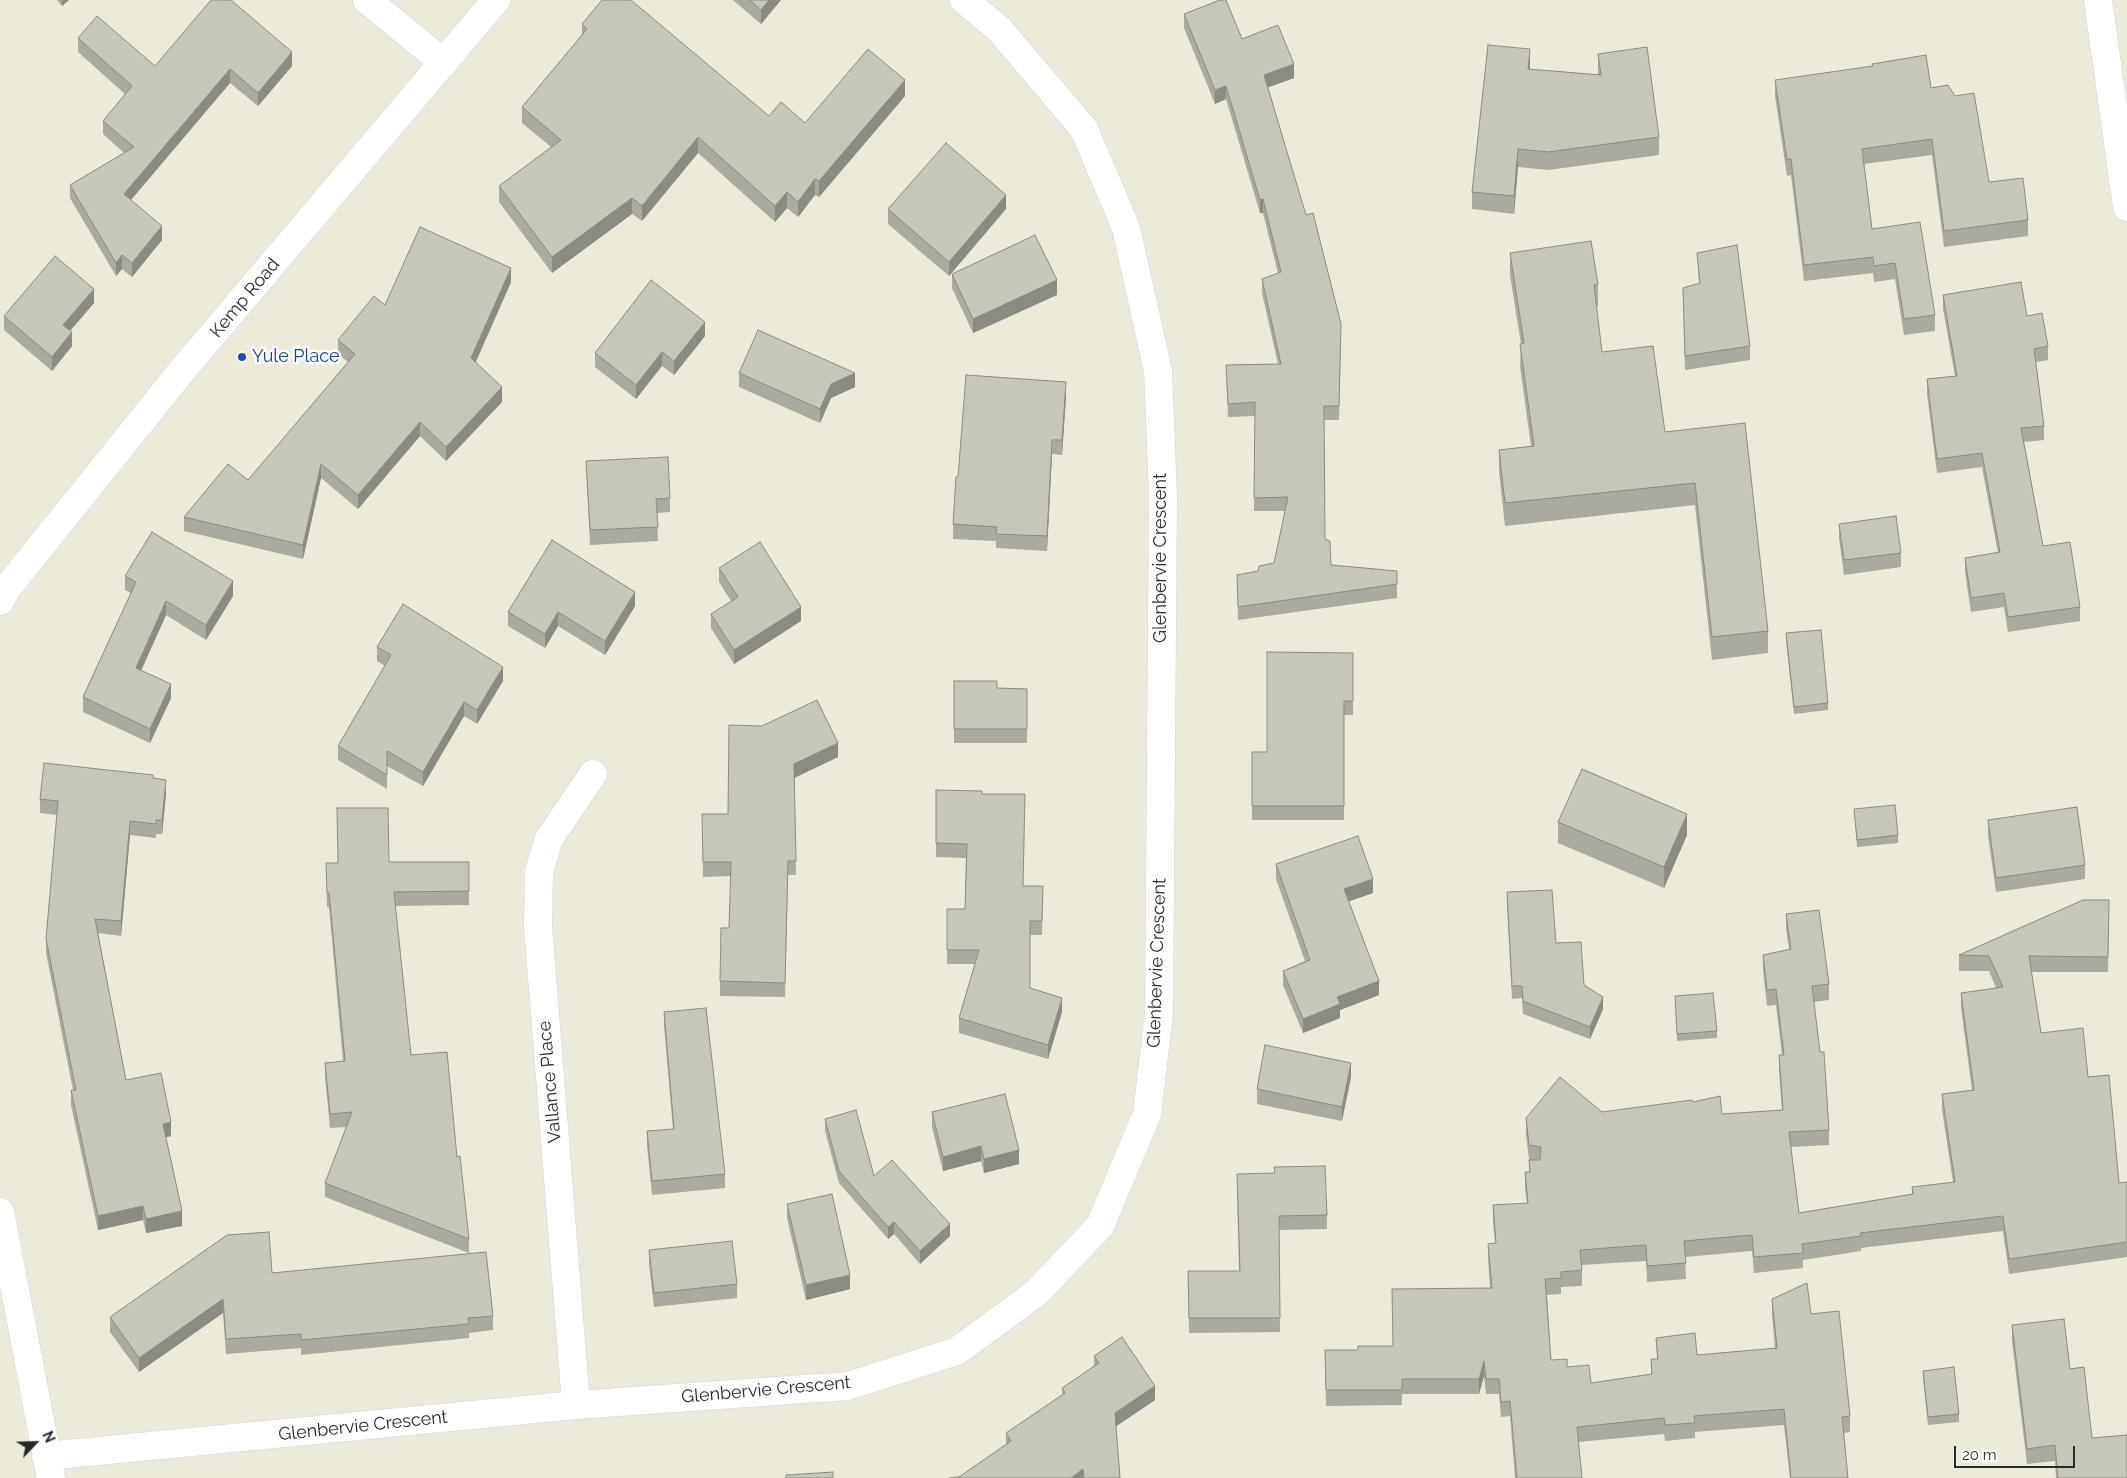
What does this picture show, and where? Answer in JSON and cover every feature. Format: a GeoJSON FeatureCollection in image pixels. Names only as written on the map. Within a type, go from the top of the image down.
{"type":"FeatureCollection","features":[{"type":"Feature","properties":{"kind":"street"},"geometry":{"type":"LineString","coordinates":[[367,0],[444,62]]}},
{"type":"Feature","properties":{"kind":"street","name":"Kemp Road"},"geometry":{"type":"LineString","coordinates":[[0,601],[8,587],[180,373],[496,0]]}},
{"type":"Feature","properties":{"kind":"street","name":"Glenbervie Crescent"},"geometry":{"type":"LineString","coordinates":[[48,1467],[576,1405],[848,1386],[957,1351],[1036,1293],[1100,1226],[1147,1114],[1159,1014],[1162,496],[1158,371],[1126,228],[1084,129],[999,29],[964,0]]}},
{"type":"Feature","properties":{"kind":"street"},"geometry":{"type":"LineString","coordinates":[[2098,0],[2127,207]]}},
{"type":"Feature","properties":{"kind":"street","name":"Vallance Place"},"geometry":{"type":"LineString","coordinates":[[576,1405],[538,926],[539,871],[549,839],[594,774]]}},
{"type":"Feature","properties":{"kind":"street"},"geometry":{"type":"LineString","coordinates":[[0,1212],[48,1467]]}},
{"type":"Feature","properties":{"kind":"building"},"geometry":{"type":"Polygon","coordinates":[[[211,0],[231,0],[292,52],[258,93],[230,69],[124,194],[162,226],[132,263],[122,255],[116,263],[70,185],[134,147],[103,121],[132,86],[78,38],[97,16],[155,66],[211,0]]]}},
{"type":"Feature","properties":{"kind":"building"},"geometry":{"type":"Polygon","coordinates":[[[602,0],[631,0],[769,116],[781,102],[805,123],[868,49],[905,80],[819,181],[815,179],[798,202],[787,192],[775,206],[698,137],[642,206],[632,198],[552,257],[499,186],[561,140],[522,107],[587,29],[582,24],[602,0]]]}},
{"type":"Feature","properties":{"kind":"building"},"geometry":{"type":"Polygon","coordinates":[[[750,0],[769,0],[761,10],[750,0]]]}},
{"type":"Feature","properties":{"kind":"building"},"geometry":{"type":"Polygon","coordinates":[[[1220,0],[1226,0],[1242,39],[1278,25],[1294,64],[1264,75],[1306,215],[1313,213],[1341,324],[1339,406],[1324,406],[1325,539],[1330,541],[1331,565],[1397,571],[1397,584],[1238,607],[1237,575],[1258,571],[1259,566],[1274,563],[1288,497],[1254,498],[1255,402],[1228,404],[1226,365],[1281,364],[1262,279],[1281,272],[1263,199],[1260,200],[1226,86],[1215,90],[1184,14],[1220,0]]]}},
{"type":"Feature","properties":{"kind":"building"},"geometry":{"type":"Polygon","coordinates":[[[1488,45],[1530,49],[1528,69],[1601,75],[1598,54],[1647,47],[1659,137],[1548,152],[1518,149],[1514,196],[1472,192],[1488,45]]]}},
{"type":"Feature","properties":{"kind":"building"},"geometry":{"type":"Polygon","coordinates":[[[1926,55],[1931,88],[1948,85],[1955,96],[1974,93],[1989,182],[2023,178],[2028,220],[1944,231],[1932,139],[1862,149],[1872,229],[1920,222],[1935,315],[1904,319],[1895,263],[1874,266],[1873,257],[1804,265],[1791,159],[1787,160],[1775,80],[1873,66],[1872,64],[1926,55]]]}},
{"type":"Feature","properties":{"kind":"building"},"geometry":{"type":"Polygon","coordinates":[[[946,143],[1006,195],[949,262],[888,209],[946,143]]]}},
{"type":"Feature","properties":{"kind":"building"},"geometry":{"type":"Polygon","coordinates":[[[420,227],[511,268],[471,358],[502,387],[446,447],[420,422],[358,495],[321,464],[303,545],[184,517],[228,464],[248,480],[355,354],[338,340],[374,296],[385,305],[420,227]]]}},
{"type":"Feature","properties":{"kind":"building"},"geometry":{"type":"Polygon","coordinates":[[[1035,235],[1057,280],[973,319],[952,274],[1035,235]]]}},
{"type":"Feature","properties":{"kind":"building"},"geometry":{"type":"Polygon","coordinates":[[[1591,241],[1598,284],[1594,285],[1602,352],[1653,346],[1665,432],[1745,423],[1768,631],[1712,637],[1695,483],[1505,503],[1499,450],[1534,446],[1520,344],[1524,343],[1510,253],[1591,241]]]}},
{"type":"Feature","properties":{"kind":"building"},"geometry":{"type":"Polygon","coordinates":[[[1737,245],[1750,346],[1685,356],[1683,288],[1700,283],[1697,253],[1737,245]]]}},
{"type":"Feature","properties":{"kind":"building"},"geometry":{"type":"Polygon","coordinates":[[[55,256],[94,289],[63,325],[72,332],[52,357],[4,316],[55,256]]]}},
{"type":"Feature","properties":{"kind":"building"},"geometry":{"type":"Polygon","coordinates":[[[651,280],[705,322],[674,361],[662,352],[636,385],[595,353],[651,280]]]}},
{"type":"Feature","properties":{"kind":"building"},"geometry":{"type":"Polygon","coordinates":[[[2021,282],[2027,316],[2042,313],[2048,346],[2034,349],[2044,426],[2021,428],[2043,546],[2070,542],[2080,607],[2008,617],[2004,593],[1971,598],[1965,558],[2000,552],[1982,453],[1937,459],[1927,379],[1957,376],[1943,295],[2021,282]]]}},
{"type":"Feature","properties":{"kind":"building"},"geometry":{"type":"Polygon","coordinates":[[[758,330],[855,373],[831,384],[820,409],[739,373],[758,330]]]}},
{"type":"Feature","properties":{"kind":"building"},"geometry":{"type":"Polygon","coordinates":[[[966,375],[1066,382],[1062,440],[1052,440],[1047,536],[996,534],[997,527],[953,524],[966,375]]]}},
{"type":"Feature","properties":{"kind":"building"},"geometry":{"type":"Polygon","coordinates":[[[668,457],[670,498],[656,499],[658,527],[590,530],[586,461],[668,457]]]}},
{"type":"Feature","properties":{"kind":"building"},"geometry":{"type":"Polygon","coordinates":[[[1896,516],[1901,553],[1844,560],[1839,524],[1896,516]]]}},
{"type":"Feature","properties":{"kind":"building"},"geometry":{"type":"Polygon","coordinates":[[[152,532],[233,581],[206,625],[166,601],[136,668],[171,684],[150,729],[83,697],[136,582],[125,576],[152,532]]]}},
{"type":"Feature","properties":{"kind":"building"},"geometry":{"type":"Polygon","coordinates":[[[552,540],[635,592],[605,641],[558,612],[545,634],[508,612],[552,540]]]}},
{"type":"Feature","properties":{"kind":"building"},"geometry":{"type":"Polygon","coordinates":[[[760,542],[801,607],[734,650],[711,614],[738,597],[719,568],[760,542]]]}},
{"type":"Feature","properties":{"kind":"building"},"geometry":{"type":"Polygon","coordinates":[[[403,604],[503,667],[477,710],[464,702],[423,772],[387,751],[387,775],[338,746],[391,655],[377,647],[403,604]]]}},
{"type":"Feature","properties":{"kind":"building"},"geometry":{"type":"Polygon","coordinates":[[[1821,630],[1828,703],[1794,707],[1786,633],[1821,630]]]}},
{"type":"Feature","properties":{"kind":"building"},"geometry":{"type":"Polygon","coordinates":[[[1267,652],[1353,653],[1353,701],[1344,701],[1344,806],[1252,806],[1252,752],[1267,752],[1267,652]]]}},
{"type":"Feature","properties":{"kind":"building"},"geometry":{"type":"Polygon","coordinates":[[[954,681],[997,681],[997,688],[1027,689],[1027,729],[954,729],[954,681]]]}},
{"type":"Feature","properties":{"kind":"building"},"geometry":{"type":"Polygon","coordinates":[[[817,700],[838,743],[794,764],[796,861],[788,861],[785,983],[720,981],[721,928],[729,928],[731,862],[703,862],[702,814],[728,814],[729,725],[762,726],[817,700]]]}},
{"type":"Feature","properties":{"kind":"building"},"geometry":{"type":"Polygon","coordinates":[[[44,763],[153,775],[153,778],[166,780],[162,820],[156,820],[156,824],[130,821],[121,921],[95,919],[126,1080],[161,1073],[171,1122],[163,1124],[182,1211],[146,1219],[143,1206],[98,1216],[71,1090],[76,1090],[46,939],[58,801],[40,799],[44,763]]]}},
{"type":"Feature","properties":{"kind":"building"},"geometry":{"type":"Polygon","coordinates":[[[1582,769],[1687,814],[1664,867],[1558,822],[1582,769]]]}},
{"type":"Feature","properties":{"kind":"building"},"geometry":{"type":"Polygon","coordinates":[[[936,790],[982,791],[982,794],[1025,794],[1023,886],[1043,886],[1042,921],[1030,921],[1030,988],[1062,998],[1048,1045],[959,1018],[979,950],[947,950],[947,909],[965,909],[967,844],[936,843],[936,790]]]}},
{"type":"Feature","properties":{"kind":"building"},"geometry":{"type":"Polygon","coordinates":[[[1895,805],[1898,835],[1857,840],[1854,809],[1895,805]]]}},
{"type":"Feature","properties":{"kind":"building"},"geometry":{"type":"Polygon","coordinates":[[[2077,807],[2085,865],[1996,878],[1988,820],[2077,807]]]}},
{"type":"Feature","properties":{"kind":"building"},"geometry":{"type":"Polygon","coordinates":[[[337,808],[388,808],[389,862],[469,862],[469,891],[394,892],[411,1055],[447,1052],[457,1157],[460,1156],[469,1239],[325,1183],[352,1112],[330,1114],[325,1063],[345,1061],[329,893],[327,893],[326,863],[338,863],[337,808]]]}},
{"type":"Feature","properties":{"kind":"building"},"geometry":{"type":"Polygon","coordinates":[[[1358,836],[1373,879],[1344,889],[1379,981],[1337,997],[1340,1004],[1303,1019],[1283,971],[1310,960],[1276,864],[1358,836]]]}},
{"type":"Feature","properties":{"kind":"building"},"geometry":{"type":"Polygon","coordinates":[[[1552,890],[1556,943],[1581,942],[1584,985],[1603,997],[1590,1027],[1523,1001],[1522,986],[1512,986],[1507,892],[1552,890]]]}},
{"type":"Feature","properties":{"kind":"building"},"geometry":{"type":"Polygon","coordinates":[[[2083,900],[2109,900],[2108,957],[2029,956],[2041,1033],[2083,1028],[2088,1077],[2109,1075],[2119,1183],[2127,1182],[2127,1242],[2009,1259],[2003,1216],[1860,1233],[1861,1236],[1802,1244],[1803,1253],[1754,1257],[1752,1235],[1684,1241],[1686,1263],[1647,1266],[1646,1245],[1580,1250],[1582,1270],[1561,1272],[1561,1278],[1545,1279],[1551,1360],[1567,1359],[1567,1367],[1589,1365],[1591,1383],[1652,1374],[1651,1359],[1658,1359],[1656,1338],[1695,1333],[1697,1355],[1777,1348],[1772,1299],[1807,1283],[1811,1314],[1839,1311],[1850,1416],[1842,1417],[1848,1478],[1791,1478],[1784,1409],[1694,1416],[1695,1423],[1665,1425],[1664,1418],[1577,1427],[1582,1478],[1517,1478],[1510,1401],[1501,1402],[1499,1379],[1486,1379],[1484,1361],[1479,1379],[1402,1379],[1402,1390],[1326,1390],[1325,1350],[1358,1350],[1358,1346],[1393,1346],[1392,1289],[1492,1288],[1488,1244],[1496,1243],[1493,1205],[1528,1203],[1525,1172],[1530,1172],[1529,1160],[1540,1160],[1541,1147],[1529,1145],[1526,1118],[1560,1077],[1602,1112],[1692,1100],[1693,1102],[1720,1096],[1722,1114],[1783,1110],[1779,1055],[1784,1055],[1776,989],[1767,990],[1763,955],[1791,949],[1786,914],[1819,910],[1829,984],[1812,986],[1820,1052],[1824,1052],[1829,1130],[1789,1132],[1799,1213],[1913,1194],[1912,1187],[1955,1182],[1942,1094],[1974,1090],[1961,993],[2003,987],[1989,956],[1959,955],[2083,900]]]}},
{"type":"Feature","properties":{"kind":"building"},"geometry":{"type":"Polygon","coordinates":[[[1713,993],[1717,1031],[1677,1034],[1675,996],[1713,993]]]}},
{"type":"Feature","properties":{"kind":"building"},"geometry":{"type":"Polygon","coordinates":[[[706,1008],[725,1174],[652,1181],[647,1131],[674,1129],[664,1012],[706,1008]]]}},
{"type":"Feature","properties":{"kind":"building"},"geometry":{"type":"Polygon","coordinates":[[[1265,1045],[1351,1063],[1342,1107],[1257,1089],[1265,1045]]]}},
{"type":"Feature","properties":{"kind":"building"},"geometry":{"type":"Polygon","coordinates":[[[1005,1094],[1019,1150],[984,1159],[981,1146],[943,1157],[932,1112],[1005,1094]]]}},
{"type":"Feature","properties":{"kind":"building"},"geometry":{"type":"Polygon","coordinates":[[[856,1110],[874,1176],[892,1160],[950,1224],[920,1251],[894,1222],[888,1227],[839,1171],[825,1119],[856,1110]]]}},
{"type":"Feature","properties":{"kind":"building"},"geometry":{"type":"Polygon","coordinates":[[[1325,1166],[1327,1215],[1279,1216],[1280,1318],[1189,1318],[1188,1271],[1240,1271],[1237,1174],[1275,1173],[1274,1167],[1325,1166]]]}},
{"type":"Feature","properties":{"kind":"building"},"geometry":{"type":"Polygon","coordinates":[[[832,1194],[850,1275],[806,1285],[787,1204],[832,1194]]]}},
{"type":"Feature","properties":{"kind":"building"},"geometry":{"type":"Polygon","coordinates":[[[269,1232],[272,1273],[486,1252],[493,1316],[468,1318],[469,1324],[301,1340],[301,1334],[226,1339],[223,1299],[139,1358],[110,1317],[227,1235],[269,1232]]]}},
{"type":"Feature","properties":{"kind":"building"},"geometry":{"type":"Polygon","coordinates":[[[732,1241],[737,1284],[654,1293],[649,1250],[732,1241]]]}},
{"type":"Feature","properties":{"kind":"building"},"geometry":{"type":"Polygon","coordinates":[[[2064,1319],[2070,1369],[2084,1367],[2092,1438],[2127,1435],[2127,1478],[2058,1478],[2055,1445],[2027,1449],[2012,1325],[2064,1319]]]}},
{"type":"Feature","properties":{"kind":"building"},"geometry":{"type":"Polygon","coordinates":[[[1122,1337],[1155,1386],[1115,1413],[1120,1478],[1084,1478],[1083,1469],[1071,1478],[949,1478],[959,1477],[1011,1441],[1006,1433],[1065,1393],[1062,1388],[1099,1363],[1094,1356],[1122,1337]]]}},
{"type":"Feature","properties":{"kind":"building"},"geometry":{"type":"Polygon","coordinates":[[[1954,1367],[1959,1414],[1928,1417],[1923,1371],[1954,1367]]]}},
{"type":"Feature","properties":{"kind":"building"},"geometry":{"type":"Polygon","coordinates":[[[833,1472],[833,1478],[786,1478],[786,1475],[833,1472]]]}},
{"type":"Feature","properties":{"kind":"place","name":"Yule Place"},"geometry":{"type":"Point","coordinates":[242,357]}}]}
